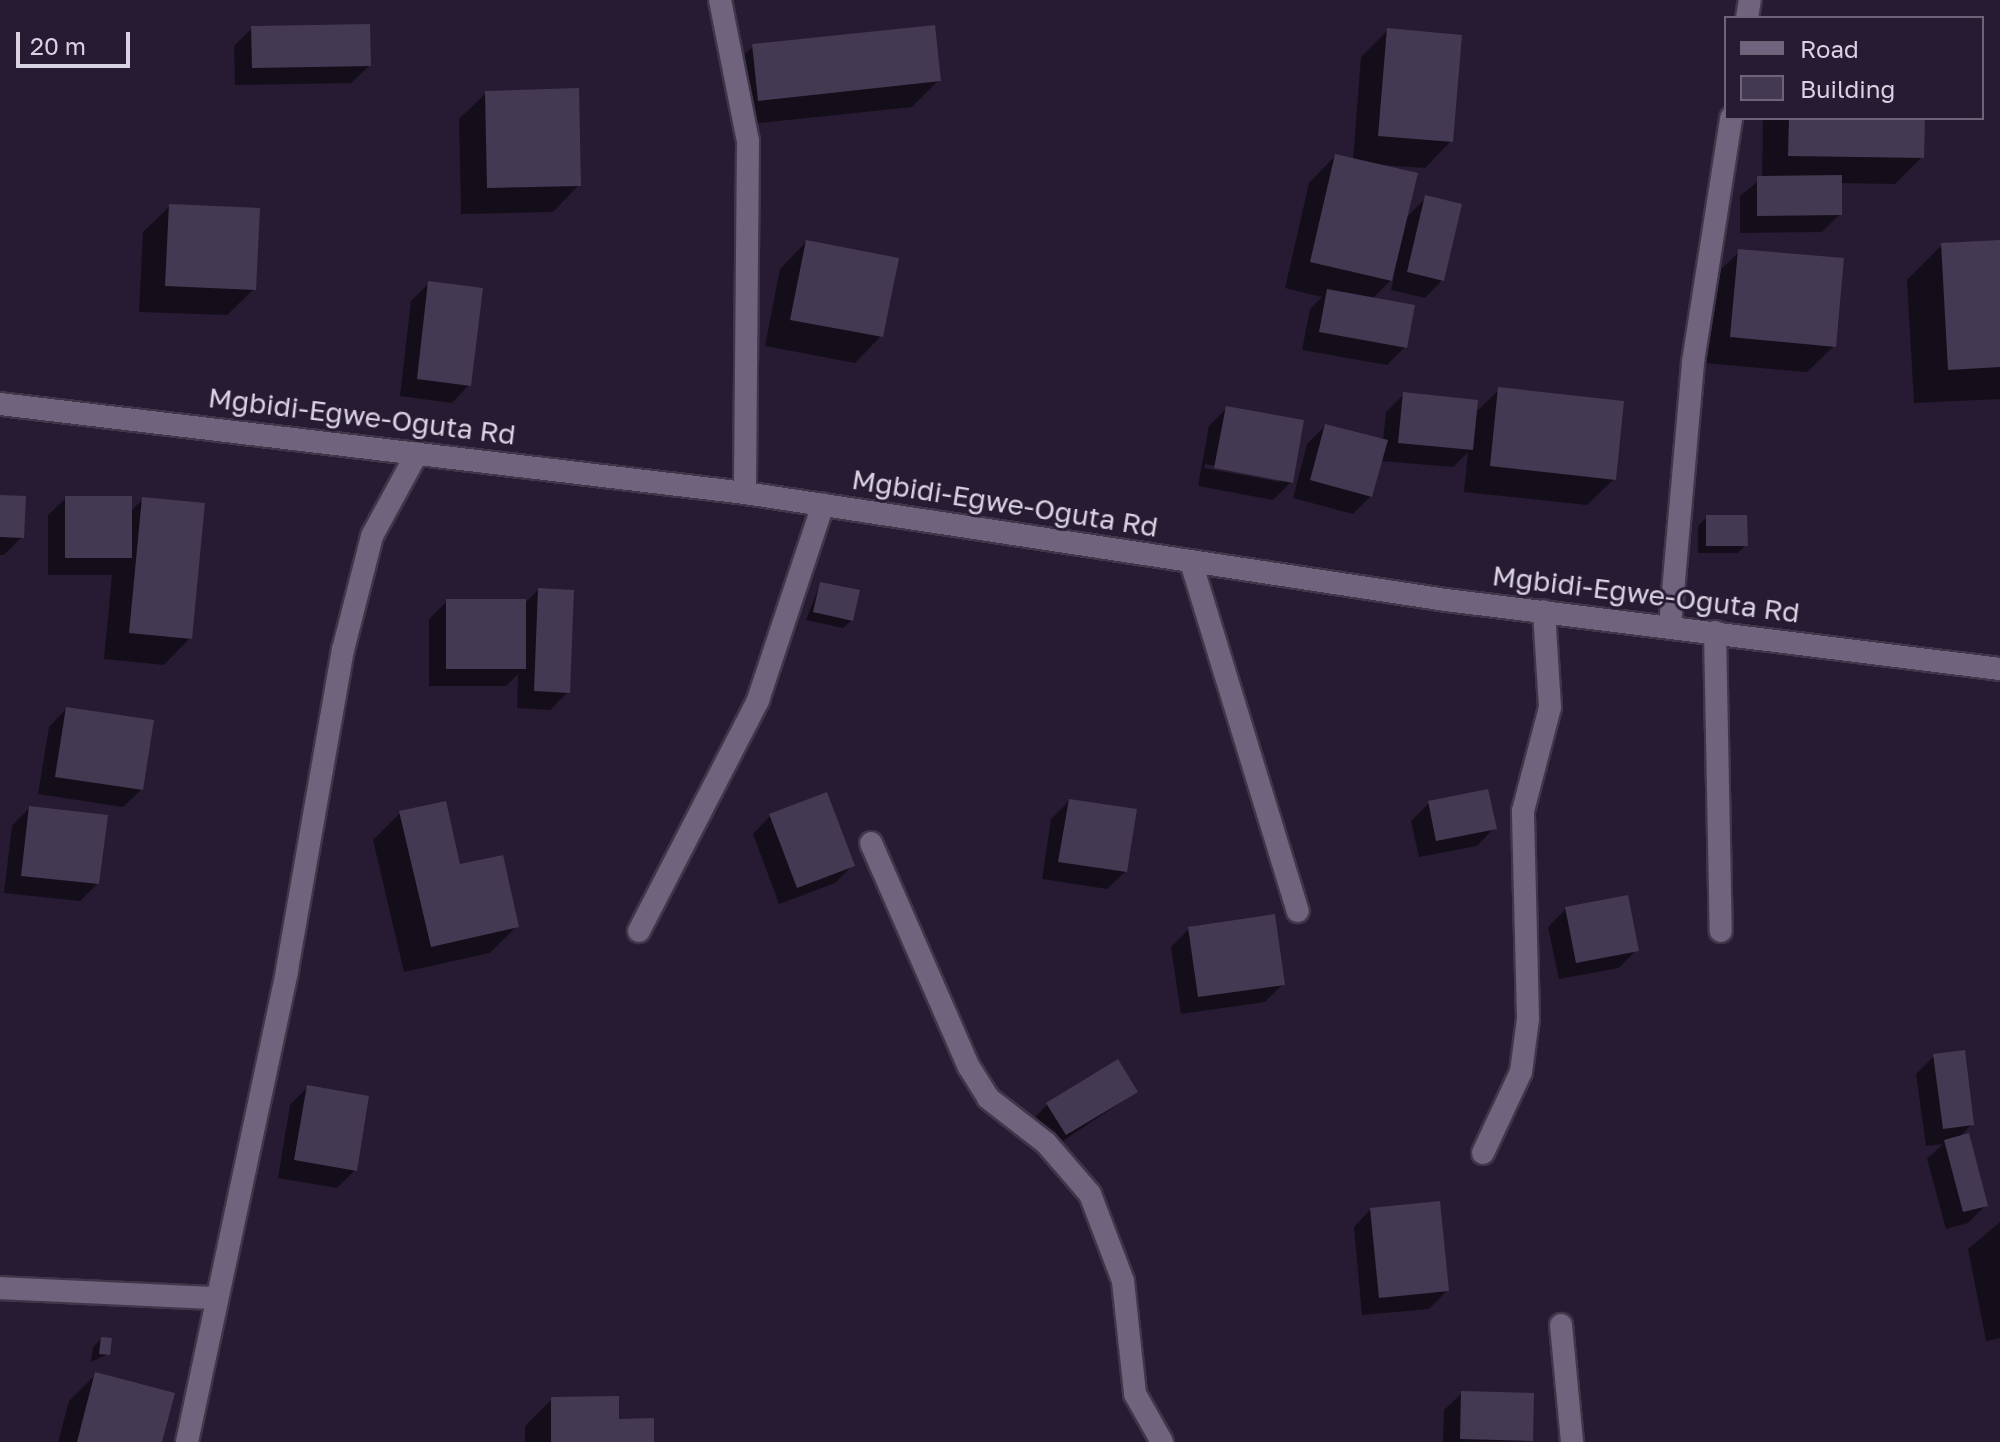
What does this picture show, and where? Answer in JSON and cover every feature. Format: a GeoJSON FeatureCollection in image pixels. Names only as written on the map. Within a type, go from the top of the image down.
{"type":"FeatureCollection","features":[{"type":"Feature","properties":{"kind":"street"},"geometry":{"type":"LineString","coordinates":[[720,0],[748,141],[745,493]]}},
{"type":"Feature","properties":{"kind":"street"},"geometry":{"type":"LineString","coordinates":[[1670,626],[1693,362],[1731,120]]}},
{"type":"Feature","properties":{"kind":"street","name":"Mgbidi-Egwe-Oguta Rd"},"geometry":{"type":"LineString","coordinates":[[0,404],[745,493],[1191,562],[2000,669]]}},
{"type":"Feature","properties":{"kind":"street"},"geometry":{"type":"LineString","coordinates":[[187,1442],[212,1298],[287,970],[343,650],[372,536],[417,453]]}},
{"type":"Feature","properties":{"kind":"street"},"geometry":{"type":"LineString","coordinates":[[639,931],[758,700],[823,505]]}},
{"type":"Feature","properties":{"kind":"street"},"geometry":{"type":"LineString","coordinates":[[1191,562],[1298,911]]}},
{"type":"Feature","properties":{"kind":"street"},"geometry":{"type":"LineString","coordinates":[[1483,1153],[1521,1072],[1528,1019],[1523,811],[1550,707],[1544,611]]}},
{"type":"Feature","properties":{"kind":"street"},"geometry":{"type":"LineString","coordinates":[[1715,632],[1721,931]]}},
{"type":"Feature","properties":{"kind":"street"},"geometry":{"type":"LineString","coordinates":[[871,843],[969,1067],[988,1098],[1046,1143],[1090,1194],[1123,1281],[1135,1394],[1162,1442]]}},
{"type":"Feature","properties":{"kind":"street"},"geometry":{"type":"LineString","coordinates":[[0,1288],[212,1298]]}},
{"type":"Feature","properties":{"kind":"street"},"geometry":{"type":"LineString","coordinates":[[1561,1325],[1572,1442]]}},
{"type":"Feature","properties":{"kind":"building"},"geometry":{"type":"Polygon","coordinates":[[[370,24],[371,66],[252,68],[251,26],[370,24]]]}},
{"type":"Feature","properties":{"kind":"building"},"geometry":{"type":"Polygon","coordinates":[[[935,25],[941,81],[758,101],[752,44],[935,25]]]}},
{"type":"Feature","properties":{"kind":"building"},"geometry":{"type":"Polygon","coordinates":[[[1387,28],[1462,35],[1453,142],[1378,136],[1387,28]]]}},
{"type":"Feature","properties":{"kind":"building"},"geometry":{"type":"Polygon","coordinates":[[[579,88],[581,186],[487,188],[485,91],[579,88]]]}},
{"type":"Feature","properties":{"kind":"building"},"geometry":{"type":"Polygon","coordinates":[[[1789,120],[1925,120],[1924,158],[1788,156],[1789,120]]]}},
{"type":"Feature","properties":{"kind":"building"},"geometry":{"type":"Polygon","coordinates":[[[1335,154],[1418,173],[1392,281],[1310,262],[1335,154]]]}},
{"type":"Feature","properties":{"kind":"building"},"geometry":{"type":"Polygon","coordinates":[[[1842,175],[1842,215],[1757,216],[1757,176],[1842,175]]]}},
{"type":"Feature","properties":{"kind":"building"},"geometry":{"type":"Polygon","coordinates":[[[1425,195],[1462,204],[1444,281],[1407,272],[1425,195]]]}},
{"type":"Feature","properties":{"kind":"building"},"geometry":{"type":"Polygon","coordinates":[[[169,204],[260,208],[256,290],[165,286],[169,204]]]}},
{"type":"Feature","properties":{"kind":"building"},"geometry":{"type":"Polygon","coordinates":[[[806,240],[899,258],[883,337],[790,320],[806,240]]]}},
{"type":"Feature","properties":{"kind":"building"},"geometry":{"type":"Polygon","coordinates":[[[2000,240],[2000,367],[1948,370],[1941,243],[2000,240]]]}},
{"type":"Feature","properties":{"kind":"building"},"geometry":{"type":"Polygon","coordinates":[[[1738,249],[1844,258],[1836,347],[1730,337],[1738,249]]]}},
{"type":"Feature","properties":{"kind":"building"},"geometry":{"type":"Polygon","coordinates":[[[428,281],[483,288],[471,386],[417,379],[428,281]]]}},
{"type":"Feature","properties":{"kind":"building"},"geometry":{"type":"Polygon","coordinates":[[[1327,289],[1415,305],[1407,348],[1319,332],[1327,289]]]}},
{"type":"Feature","properties":{"kind":"building"},"geometry":{"type":"Polygon","coordinates":[[[1498,387],[1624,401],[1616,480],[1490,466],[1498,387]]]}},
{"type":"Feature","properties":{"kind":"building"},"geometry":{"type":"Polygon","coordinates":[[[1403,392],[1478,400],[1473,450],[1398,443],[1403,392]]]}},
{"type":"Feature","properties":{"kind":"building"},"geometry":{"type":"Polygon","coordinates":[[[1226,406],[1304,420],[1293,483],[1214,468],[1226,406]]]}},
{"type":"Feature","properties":{"kind":"building"},"geometry":{"type":"Polygon","coordinates":[[[1325,424],[1388,440],[1372,497],[1310,480],[1325,424]]]}},
{"type":"Feature","properties":{"kind":"building"},"geometry":{"type":"Polygon","coordinates":[[[0,495],[26,496],[24,538],[0,537],[0,495]]]}},
{"type":"Feature","properties":{"kind":"building"},"geometry":{"type":"Polygon","coordinates":[[[65,496],[132,496],[132,558],[65,558],[65,496]]]}},
{"type":"Feature","properties":{"kind":"building"},"geometry":{"type":"Polygon","coordinates":[[[142,497],[205,503],[192,639],[129,633],[142,497]]]}},
{"type":"Feature","properties":{"kind":"building"},"geometry":{"type":"Polygon","coordinates":[[[1706,515],[1747,515],[1748,546],[1706,546],[1706,515]]]}},
{"type":"Feature","properties":{"kind":"building"},"geometry":{"type":"Polygon","coordinates":[[[820,582],[860,590],[853,621],[813,612],[820,582]]]}},
{"type":"Feature","properties":{"kind":"building"},"geometry":{"type":"Polygon","coordinates":[[[538,588],[574,590],[570,693],[534,691],[538,588]]]}},
{"type":"Feature","properties":{"kind":"building"},"geometry":{"type":"Polygon","coordinates":[[[446,599],[526,599],[526,669],[446,669],[446,599]]]}},
{"type":"Feature","properties":{"kind":"building"},"geometry":{"type":"Polygon","coordinates":[[[66,707],[154,720],[143,790],[55,777],[66,707]]]}},
{"type":"Feature","properties":{"kind":"building"},"geometry":{"type":"Polygon","coordinates":[[[1488,789],[1497,829],[1436,841],[1428,801],[1488,789]]]}},
{"type":"Feature","properties":{"kind":"building"},"geometry":{"type":"Polygon","coordinates":[[[827,792],[855,866],[797,888],[769,814],[827,792]]]}},
{"type":"Feature","properties":{"kind":"building"},"geometry":{"type":"Polygon","coordinates":[[[1069,799],[1137,809],[1127,872],[1058,862],[1069,799]]]}},
{"type":"Feature","properties":{"kind":"building"},"geometry":{"type":"Polygon","coordinates":[[[446,801],[460,864],[503,855],[519,927],[431,947],[399,811],[446,801]]]}},
{"type":"Feature","properties":{"kind":"building"},"geometry":{"type":"Polygon","coordinates":[[[29,806],[108,815],[99,884],[21,876],[29,806]]]}},
{"type":"Feature","properties":{"kind":"building"},"geometry":{"type":"Polygon","coordinates":[[[1628,895],[1639,951],[1576,963],[1565,907],[1628,895]]]}},
{"type":"Feature","properties":{"kind":"building"},"geometry":{"type":"Polygon","coordinates":[[[1275,914],[1285,985],[1198,997],[1188,927],[1275,914]]]}},
{"type":"Feature","properties":{"kind":"building"},"geometry":{"type":"Polygon","coordinates":[[[1965,1050],[1974,1125],[1943,1129],[1933,1054],[1965,1050]]]}},
{"type":"Feature","properties":{"kind":"building"},"geometry":{"type":"Polygon","coordinates":[[[1118,1059],[1138,1092],[1066,1135],[1046,1103],[1118,1059]]]}},
{"type":"Feature","properties":{"kind":"building"},"geometry":{"type":"Polygon","coordinates":[[[307,1085],[369,1096],[357,1171],[294,1160],[307,1085]]]}},
{"type":"Feature","properties":{"kind":"building"},"geometry":{"type":"Polygon","coordinates":[[[1969,1133],[1988,1206],[1963,1212],[1944,1140],[1969,1133]]]}},
{"type":"Feature","properties":{"kind":"building"},"geometry":{"type":"Polygon","coordinates":[[[1440,1201],[1449,1291],[1379,1298],[1370,1208],[1440,1201]]]}},
{"type":"Feature","properties":{"kind":"building"},"geometry":{"type":"Polygon","coordinates":[[[101,1337],[112,1338],[110,1355],[99,1354],[101,1337]]]}},
{"type":"Feature","properties":{"kind":"building"},"geometry":{"type":"Polygon","coordinates":[[[95,1372],[175,1393],[162,1442],[77,1442],[95,1372]]]}},
{"type":"Feature","properties":{"kind":"building"},"geometry":{"type":"Polygon","coordinates":[[[1461,1391],[1534,1393],[1533,1441],[1460,1439],[1461,1391]]]}},
{"type":"Feature","properties":{"kind":"building"},"geometry":{"type":"Polygon","coordinates":[[[619,1396],[619,1419],[654,1418],[654,1442],[551,1442],[551,1397],[619,1396]]]}}]}
